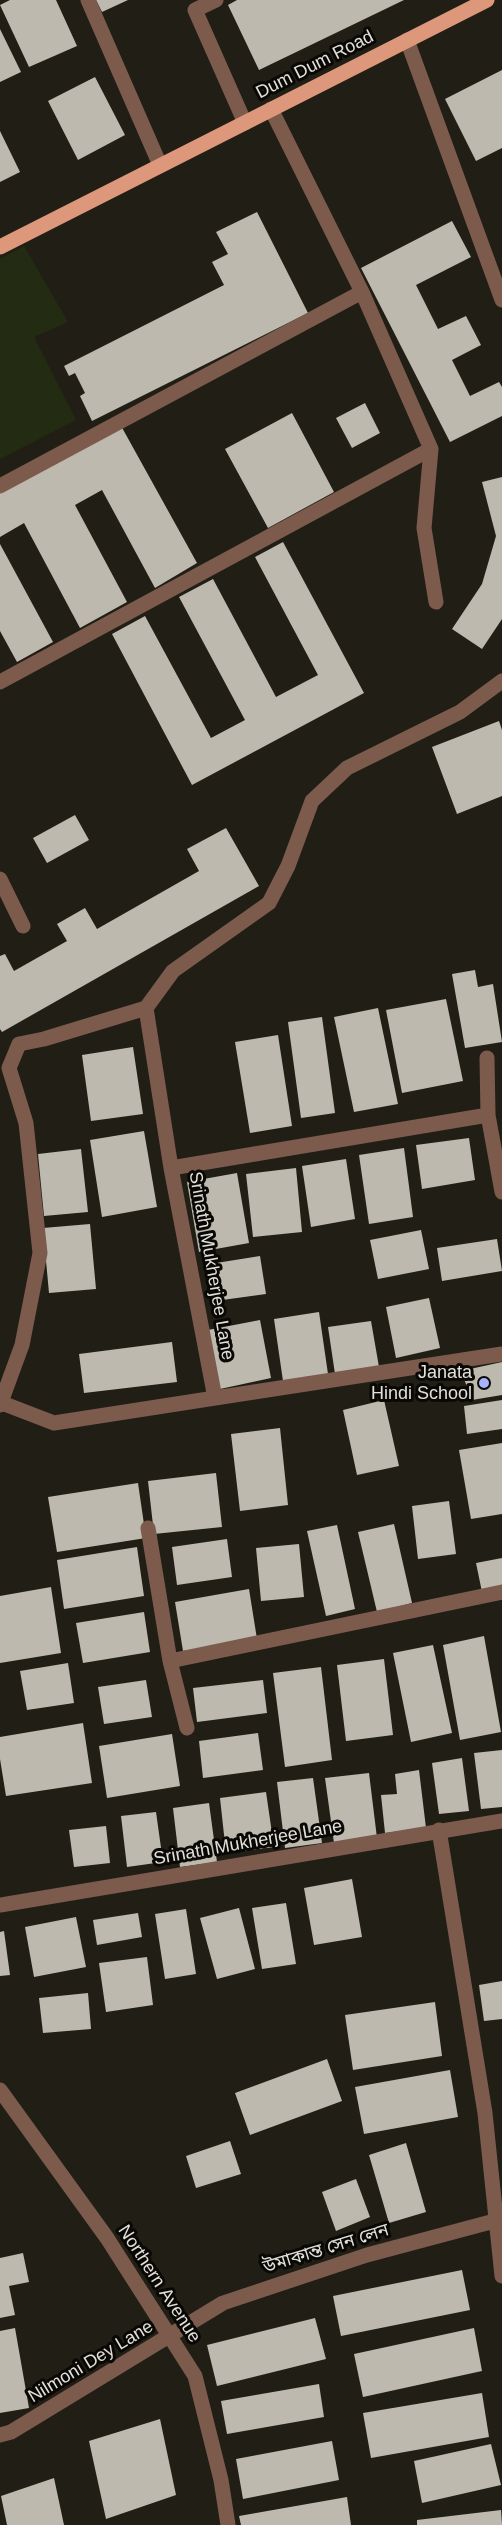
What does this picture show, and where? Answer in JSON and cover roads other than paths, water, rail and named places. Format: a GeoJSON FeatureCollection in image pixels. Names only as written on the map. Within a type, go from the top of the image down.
{"type":"FeatureCollection","features":[{"type":"Feature","properties":{"kind":"main road","name":"Dum Dum Road"},"geometry":{"type":"LineString","coordinates":[[0,246],[487,0]]}},
{"type":"Feature","properties":{"kind":"street"},"geometry":{"type":"LineString","coordinates":[[88,0],[160,165]]}},
{"type":"Feature","properties":{"kind":"street"},"geometry":{"type":"LineString","coordinates":[[216,0],[195,10],[245,123]]}},
{"type":"Feature","properties":{"kind":"street"},"geometry":{"type":"LineString","coordinates":[[407,40],[502,300]]}},
{"type":"Feature","properties":{"kind":"street"},"geometry":{"type":"LineString","coordinates":[[271,110],[362,292],[431,449],[424,528],[436,602]]}},
{"type":"Feature","properties":{"kind":"street"},"geometry":{"type":"LineString","coordinates":[[0,486],[362,292]]}},
{"type":"Feature","properties":{"kind":"street"},"geometry":{"type":"LineString","coordinates":[[0,682],[431,449]]}},
{"type":"Feature","properties":{"kind":"street"},"geometry":{"type":"LineString","coordinates":[[502,681],[460,712],[347,768],[312,801],[288,866],[270,903],[173,971],[146,1008],[44,1039],[19,1044],[9,1068],[26,1123],[40,1253],[22,1346],[1,1404],[54,1423],[502,1354]]}},
{"type":"Feature","properties":{"kind":"street"},"geometry":{"type":"LineString","coordinates":[[0,879],[23,926]]}},
{"type":"Feature","properties":{"kind":"street"},"geometry":{"type":"LineString","coordinates":[[146,1008],[171,1168]]}},
{"type":"Feature","properties":{"kind":"street"},"geometry":{"type":"LineString","coordinates":[[487,1058],[488,1115],[502,1192]]}},
{"type":"Feature","properties":{"kind":"street","name":"Srinath Mukherjee Lane"},"geometry":{"type":"LineString","coordinates":[[214,1398],[171,1168],[488,1115]]}},
{"type":"Feature","properties":{"kind":"street"},"geometry":{"type":"LineString","coordinates":[[148,1528],[171,1661],[187,1728]]}},
{"type":"Feature","properties":{"kind":"street"},"geometry":{"type":"LineString","coordinates":[[171,1661],[502,1592]]}},
{"type":"Feature","properties":{"kind":"street","name":"Srinath Mukherjee Lane"},"geometry":{"type":"LineString","coordinates":[[0,1905],[502,1821]]}},
{"type":"Feature","properties":{"kind":"street"},"geometry":{"type":"LineString","coordinates":[[439,1830],[485,2113],[498,2220],[502,2276]]}},
{"type":"Feature","properties":{"kind":"street","name":"Northern Avenue"},"geometry":{"type":"LineString","coordinates":[[0,2090],[107,2238],[195,2376],[221,2480],[228,2525]]}},
{"type":"Feature","properties":{"kind":"street","name":"উমাকান্ত সেন লেন"},"geometry":{"type":"LineString","coordinates":[[170,2337],[222,2303],[367,2255],[498,2220]]}},
{"type":"Feature","properties":{"kind":"street","name":"Nilmoni Dey Lane"},"geometry":{"type":"LineString","coordinates":[[0,2435],[11,2432],[170,2337]]}},
{"type":"Feature","properties":{"kind":"place","name":"Janata Hindi School"},"geometry":{"type":"Point","coordinates":[484,1383]}}]}
